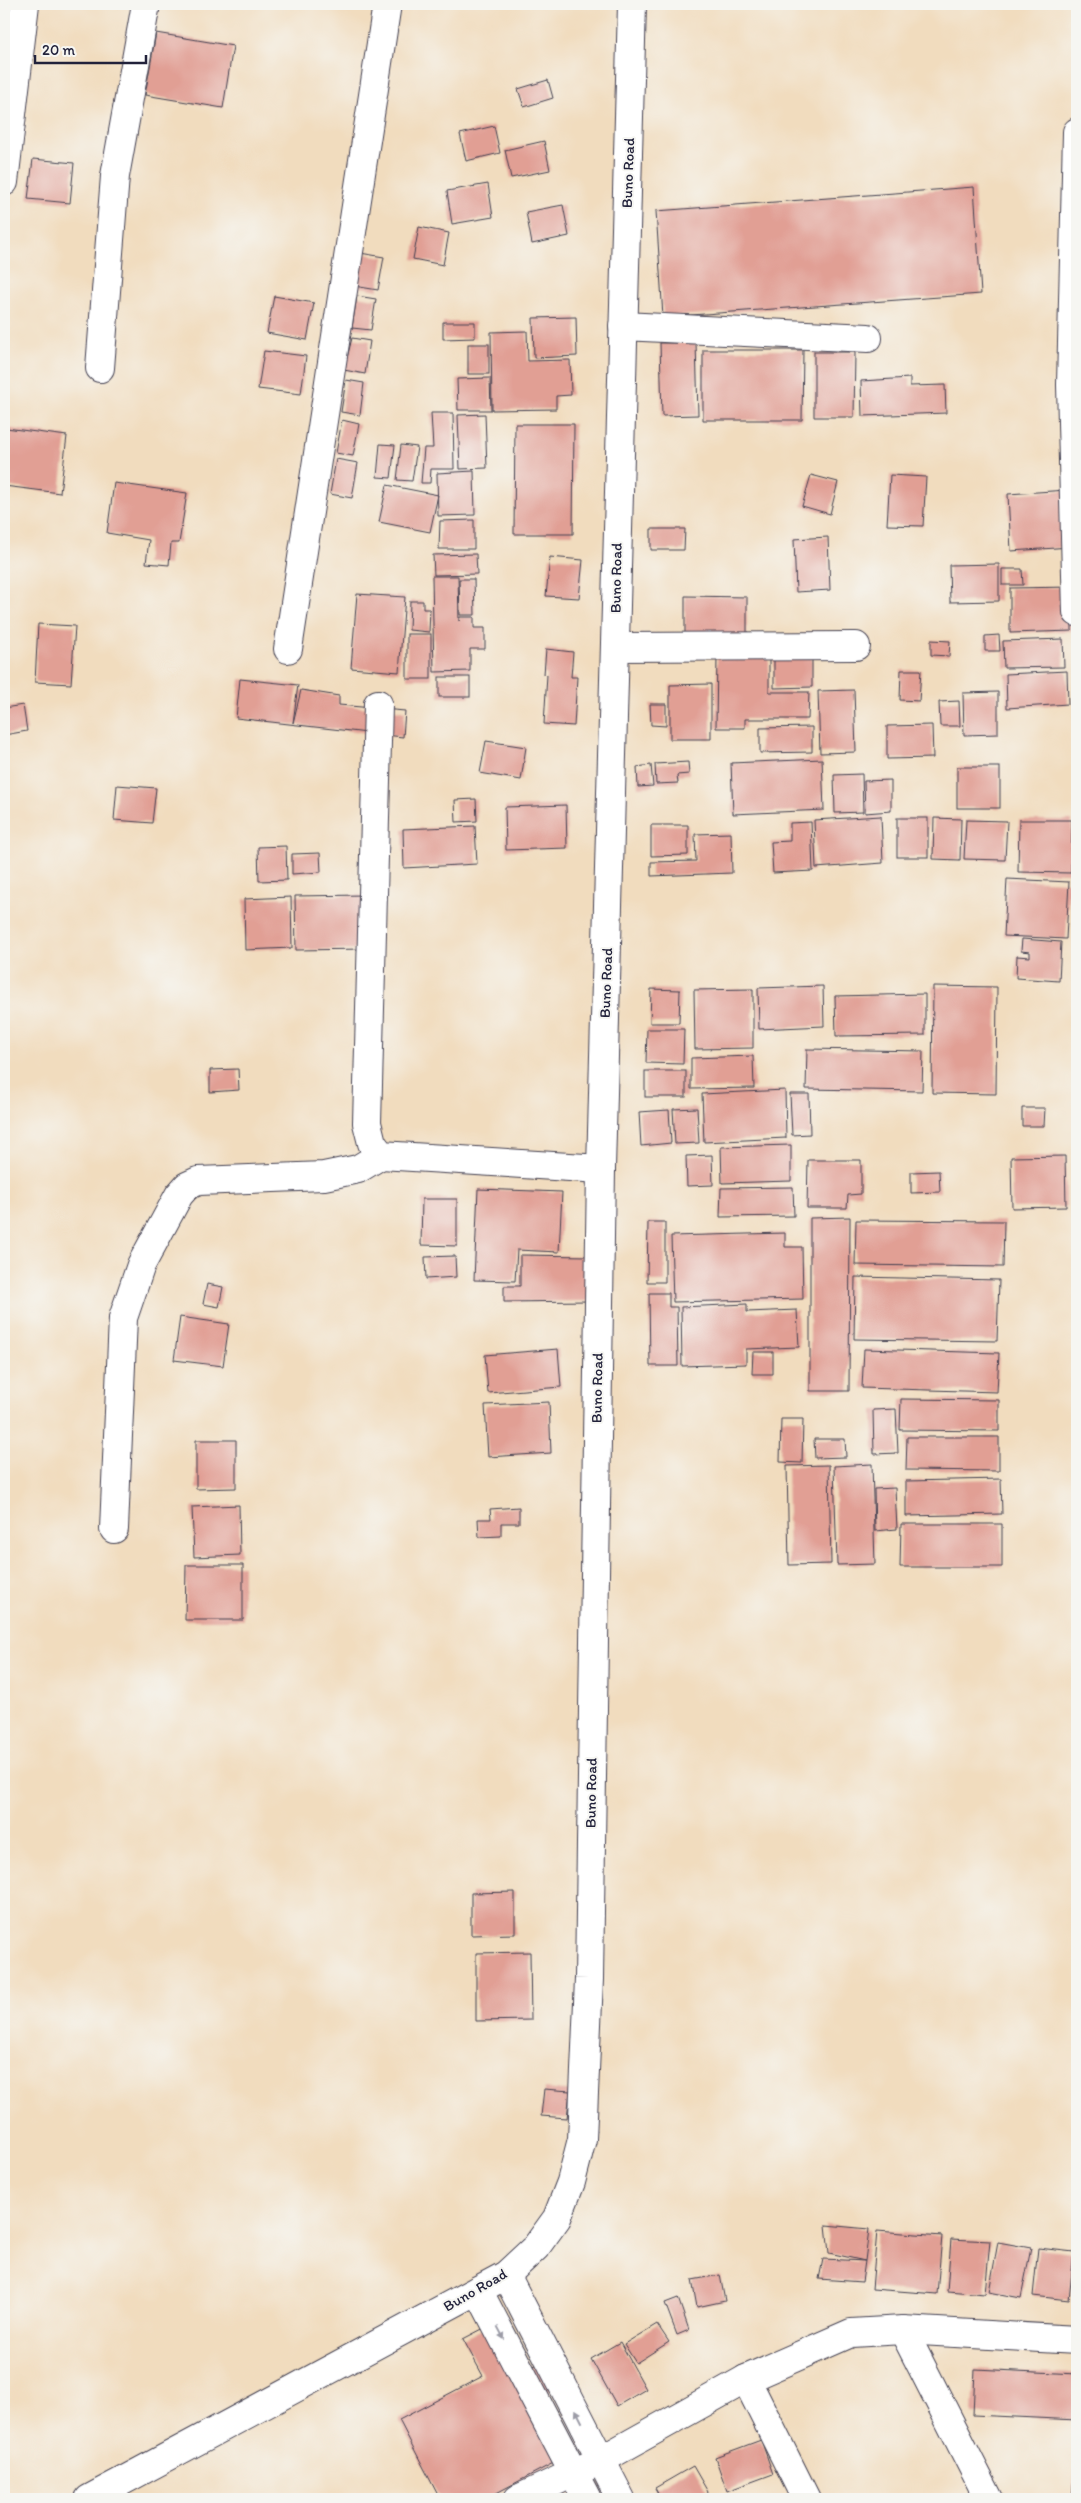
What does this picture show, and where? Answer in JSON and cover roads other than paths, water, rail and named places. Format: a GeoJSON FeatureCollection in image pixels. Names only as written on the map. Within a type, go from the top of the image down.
{"type":"FeatureCollection","features":[{"type":"Feature","properties":{"kind":"street"},"geometry":{"type":"LineString","coordinates":[[4,182],[25,4]]}},
{"type":"Feature","properties":{"kind":"street"},"geometry":{"type":"LineString","coordinates":[[100,368],[115,176],[146,4]]}},
{"type":"Feature","properties":{"kind":"street"},"geometry":{"type":"LineString","coordinates":[[288,649],[387,4]]}},
{"type":"Feature","properties":{"kind":"street","name":"Buno Road"},"geometry":{"type":"LineString","coordinates":[[89,2499],[506,2275],[536,2246],[556,2218],[571,2182],[582,2139],[589,1969],[601,1169],[632,4]]}},
{"type":"Feature","properties":{"kind":"street"},"geometry":{"type":"LineString","coordinates":[[1077,132],[1071,385],[1077,612]]}},
{"type":"Feature","properties":{"kind":"street"},"geometry":{"type":"LineString","coordinates":[[623,326],[868,338]]}},
{"type":"Feature","properties":{"kind":"street"},"geometry":{"type":"LineString","coordinates":[[615,647],[856,646]]}},
{"type":"Feature","properties":{"kind":"street"},"geometry":{"type":"LineString","coordinates":[[378,704],[367,1123],[372,1143],[380,1155]]}},
{"type":"Feature","properties":{"kind":"street"},"geometry":{"type":"LineString","coordinates":[[114,1529],[123,1318],[141,1265],[179,1195],[187,1186],[198,1181],[324,1176],[358,1169],[380,1155],[601,1169]]}},
{"type":"Feature","properties":{"kind":"street"},"geometry":{"type":"LineString","coordinates":[[506,2275],[620,2499]]}},
{"type":"Feature","properties":{"kind":"street"},"geometry":{"type":"LineString","coordinates":[[478,2290],[587,2499]]}},
{"type":"Feature","properties":{"kind":"street"},"geometry":{"type":"LineString","coordinates":[[518,2499],[601,2460],[746,2379],[851,2333],[903,2330],[1077,2340]]}},
{"type":"Feature","properties":{"kind":"street"},"geometry":{"type":"LineString","coordinates":[[903,2330],[989,2499]]}},
{"type":"Feature","properties":{"kind":"street"},"geometry":{"type":"LineString","coordinates":[[746,2379],[806,2499]]}}]}
